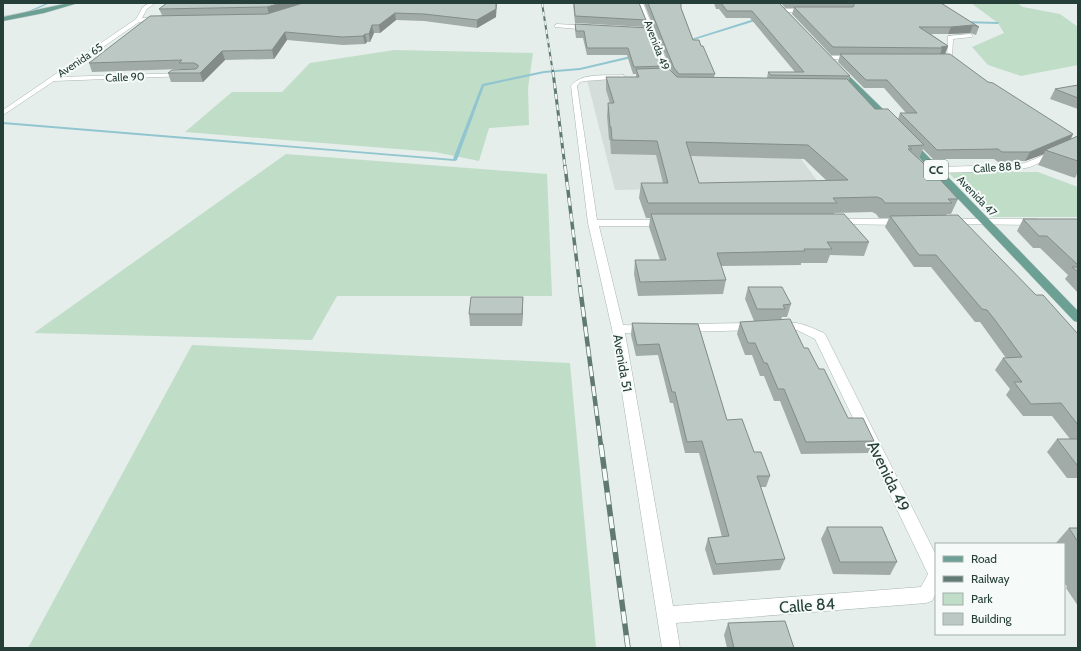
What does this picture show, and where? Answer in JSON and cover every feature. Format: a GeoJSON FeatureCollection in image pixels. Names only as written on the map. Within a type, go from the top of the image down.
{"type":"FeatureCollection","features":[{"type":"Feature","properties":{"kind":"main road"},"geometry":{"type":"LineString","coordinates":[[3,19],[75,3]]}},
{"type":"Feature","properties":{"kind":"main road"},"geometry":{"type":"LineString","coordinates":[[782,9],[791,19]]}},
{"type":"Feature","properties":{"kind":"main road"},"geometry":{"type":"LineString","coordinates":[[826,55],[854,88],[893,125]]}},
{"type":"Feature","properties":{"kind":"main road","name":"Avenida 47"},"geometry":{"type":"LineString","coordinates":[[904,136],[1078,318]]}},
{"type":"Feature","properties":{"kind":"street","name":"Avenida 65"},"geometry":{"type":"LineString","coordinates":[[3,113],[138,20],[145,8],[152,3]]}},
{"type":"Feature","properties":{"kind":"street","name":"Avenida 49"},"geometry":{"type":"LineString","coordinates":[[640,3],[652,31],[665,77],[675,86]]}},
{"type":"Feature","properties":{"kind":"street"},"geometry":{"type":"LineString","coordinates":[[782,9],[820,11]]}},
{"type":"Feature","properties":{"kind":"street"},"geometry":{"type":"LineString","coordinates":[[138,20],[169,19]]}},
{"type":"Feature","properties":{"kind":"street"},"geometry":{"type":"LineString","coordinates":[[557,26],[600,28]]}},
{"type":"Feature","properties":{"kind":"street"},"geometry":{"type":"LineString","coordinates":[[645,30],[652,31]]}},
{"type":"Feature","properties":{"kind":"street"},"geometry":{"type":"LineString","coordinates":[[948,60],[950,37],[970,36]]}},
{"type":"Feature","properties":{"kind":"street"},"geometry":{"type":"LineString","coordinates":[[826,55],[859,58]]}},
{"type":"Feature","properties":{"kind":"street","name":"Calle 90"},"geometry":{"type":"LineString","coordinates":[[52,79],[190,75]]}},
{"type":"Feature","properties":{"kind":"street","name":"Avenida 51"},"geometry":{"type":"LineString","coordinates":[[633,77],[584,79],[578,81],[574,86],[593,223],[618,330],[671,648]]}},
{"type":"Feature","properties":{"kind":"street","name":"Calle 88 B"},"geometry":{"type":"LineString","coordinates":[[936,170],[1012,168],[1027,165],[1078,143]]}},
{"type":"Feature","properties":{"kind":"street"},"geometry":{"type":"LineString","coordinates":[[821,222],[915,222]]}},
{"type":"Feature","properties":{"kind":"street"},"geometry":{"type":"LineString","coordinates":[[939,222],[1048,222]]}},
{"type":"Feature","properties":{"kind":"street"},"geometry":{"type":"LineString","coordinates":[[593,223],[672,223]]}},
{"type":"Feature","properties":{"kind":"street","name":"Avenida 49"},"geometry":{"type":"LineString","coordinates":[[673,328],[799,326],[820,336],[935,572]]}},
{"type":"Feature","properties":{"kind":"street"},"geometry":{"type":"LineString","coordinates":[[618,330],[657,329]]}},
{"type":"Feature","properties":{"kind":"street","name":"Calle 84"},"geometry":{"type":"LineString","coordinates":[[666,615],[926,595],[935,576]]}},
{"type":"Feature","properties":{"kind":"shaded area"},"geometry":{"type":"Polygon","coordinates":[[[666,79],[750,89],[821,186],[615,190],[587,80],[666,79]]]}},
{"type":"Feature","properties":{"kind":"green space"},"geometry":{"type":"Polygon","coordinates":[[[971,3],[1017,3],[1023,7],[1060,14],[1078,27],[1078,65],[1021,76],[988,65],[972,47],[1004,33],[998,23],[971,3]]]}},
{"type":"Feature","properties":{"kind":"green space"},"geometry":{"type":"Polygon","coordinates":[[[394,50],[533,53],[528,88],[529,125],[489,128],[479,161],[435,152],[185,132],[232,92],[282,92],[310,63],[394,50]]]}},
{"type":"Feature","properties":{"kind":"green space"},"geometry":{"type":"Polygon","coordinates":[[[286,154],[547,174],[552,296],[337,296],[312,340],[34,333],[286,154]]]}},
{"type":"Feature","properties":{"kind":"green space"},"geometry":{"type":"Polygon","coordinates":[[[948,172],[1038,172],[1078,187],[1078,217],[991,217],[948,172]]]}},
{"type":"Feature","properties":{"kind":"green space"},"geometry":{"type":"Polygon","coordinates":[[[192,345],[570,363],[596,648],[28,648],[192,345]]]}},
{"type":"Feature","properties":{"kind":"building"},"geometry":{"type":"Polygon","coordinates":[[[167,3],[281,3],[267,7],[159,9],[167,3]]]}},
{"type":"Feature","properties":{"kind":"building"},"geometry":{"type":"Polygon","coordinates":[[[303,3],[496,3],[496,9],[477,20],[424,14],[395,13],[379,25],[372,25],[369,34],[365,34],[363,36],[342,37],[285,32],[272,50],[222,51],[200,73],[168,73],[172,70],[196,69],[198,67],[198,65],[194,63],[179,63],[182,60],[89,63],[150,16],[267,14],[303,3]]]}},
{"type":"Feature","properties":{"kind":"building"},"geometry":{"type":"Polygon","coordinates":[[[574,3],[639,3],[646,20],[575,16],[574,3]]]}},
{"type":"Feature","properties":{"kind":"building"},"geometry":{"type":"Polygon","coordinates":[[[648,3],[681,3],[681,8],[693,40],[699,40],[701,46],[703,46],[715,74],[679,74],[674,68],[648,3]]]}},
{"type":"Feature","properties":{"kind":"building"},"geometry":{"type":"Polygon","coordinates":[[[721,3],[779,3],[850,76],[771,75],[768,72],[804,72],[752,11],[727,11],[721,3]]]}},
{"type":"Feature","properties":{"kind":"building"},"geometry":{"type":"Polygon","coordinates":[[[854,3],[941,3],[979,27],[973,25],[919,27],[948,46],[941,47],[942,48],[833,47],[794,7],[853,7],[854,3]]]}},
{"type":"Feature","properties":{"kind":"building"},"geometry":{"type":"Polygon","coordinates":[[[575,24],[650,28],[664,66],[634,67],[628,48],[587,48],[584,31],[576,31],[575,24]]]}},
{"type":"Feature","properties":{"kind":"building"},"geometry":{"type":"Polygon","coordinates":[[[840,54],[950,54],[988,82],[993,83],[1073,134],[1030,152],[1002,152],[998,149],[937,150],[900,113],[917,113],[887,80],[866,80],[840,54]]]}},
{"type":"Feature","properties":{"kind":"building"},"geometry":{"type":"Polygon","coordinates":[[[668,68],[677,77],[847,79],[875,109],[888,109],[924,145],[908,146],[912,149],[908,149],[935,174],[958,199],[948,199],[952,203],[885,203],[882,199],[877,197],[833,198],[837,203],[648,203],[641,183],[668,183],[657,141],[612,140],[610,127],[608,103],[614,103],[606,77],[639,77],[636,69],[668,68]],[[686,142],[699,183],[848,180],[808,145],[686,142]]]}},
{"type":"Feature","properties":{"kind":"building"},"geometry":{"type":"Polygon","coordinates":[[[1078,85],[1078,98],[1055,89],[1078,85]]]}},
{"type":"Feature","properties":{"kind":"building"},"geometry":{"type":"Polygon","coordinates":[[[1078,136],[1078,161],[1045,150],[1078,136]]]}},
{"type":"Feature","properties":{"kind":"building"},"geometry":{"type":"Polygon","coordinates":[[[651,214],[844,214],[869,242],[827,242],[832,249],[804,249],[805,251],[717,253],[726,280],[640,282],[635,260],[666,260],[651,214]]]}},
{"type":"Feature","properties":{"kind":"building"},"geometry":{"type":"Polygon","coordinates":[[[958,215],[1036,295],[1043,295],[1078,334],[1078,425],[1061,403],[1031,404],[1014,382],[1022,382],[1003,358],[1022,357],[995,320],[987,310],[982,309],[936,255],[919,255],[890,216],[958,215]]]}},
{"type":"Feature","properties":{"kind":"building"},"geometry":{"type":"Polygon","coordinates":[[[1023,219],[1078,219],[1078,265],[1047,236],[1039,236],[1023,219]]]}},
{"type":"Feature","properties":{"kind":"building"},"geometry":{"type":"Polygon","coordinates":[[[1072,267],[1078,267],[1078,272],[1072,267]]]}},
{"type":"Feature","properties":{"kind":"building"},"geometry":{"type":"Polygon","coordinates":[[[748,287],[782,287],[791,304],[783,305],[785,309],[757,309],[748,287]]]}},
{"type":"Feature","properties":{"kind":"building"},"geometry":{"type":"Polygon","coordinates":[[[471,297],[523,297],[522,314],[469,314],[471,297]]]}},
{"type":"Feature","properties":{"kind":"building"},"geometry":{"type":"Polygon","coordinates":[[[790,319],[804,348],[808,348],[819,369],[824,369],[848,418],[863,418],[874,441],[806,442],[784,389],[778,389],[767,363],[764,363],[755,343],[748,343],[740,322],[790,319]]]}},
{"type":"Feature","properties":{"kind":"building"},"geometry":{"type":"Polygon","coordinates":[[[632,323],[698,324],[727,420],[742,419],[754,452],[761,452],[770,476],[757,476],[785,559],[716,564],[708,538],[729,536],[702,441],[687,442],[675,392],[672,392],[659,344],[637,345],[632,323]]]}},
{"type":"Feature","properties":{"kind":"building"},"geometry":{"type":"Polygon","coordinates":[[[1057,439],[1078,439],[1078,465],[1077,465],[1057,439]]]}},
{"type":"Feature","properties":{"kind":"building"},"geometry":{"type":"Polygon","coordinates":[[[827,527],[882,527],[897,562],[840,562],[827,527]]]}},
{"type":"Feature","properties":{"kind":"building"},"geometry":{"type":"Polygon","coordinates":[[[1069,528],[1078,528],[1078,542],[1069,528]]]}},
{"type":"Feature","properties":{"kind":"building"},"geometry":{"type":"Polygon","coordinates":[[[785,621],[794,648],[734,648],[728,623],[785,621]]]}},
{"type":"Feature","properties":{"kind":"waterway"},"geometry":{"type":"LineString","coordinates":[[25,13],[49,3]]}},
{"type":"Feature","properties":{"kind":"waterway"},"geometry":{"type":"LineString","coordinates":[[686,41],[752,21],[760,21]]}},
{"type":"Feature","properties":{"kind":"waterway"},"geometry":{"type":"LineString","coordinates":[[963,22],[998,23]]}},
{"type":"Feature","properties":{"kind":"waterway"},"geometry":{"type":"LineString","coordinates":[[3,123],[455,160],[483,85],[544,72],[580,69],[635,56]]}},
{"type":"Feature","properties":{"kind":"railway"},"geometry":{"type":"LineString","coordinates":[[542,3],[553,73]]}},
{"type":"Feature","properties":{"kind":"railway"},"geometry":{"type":"LineString","coordinates":[[553,72],[565,167]]}},
{"type":"Feature","properties":{"kind":"railway"},"geometry":{"type":"LineString","coordinates":[[565,166],[580,288]]}},
{"type":"Feature","properties":{"kind":"railway"},"geometry":{"type":"LineString","coordinates":[[580,287],[601,446]]}},
{"type":"Feature","properties":{"kind":"railway"},"geometry":{"type":"LineString","coordinates":[[601,445],[628,648]]}}]}
